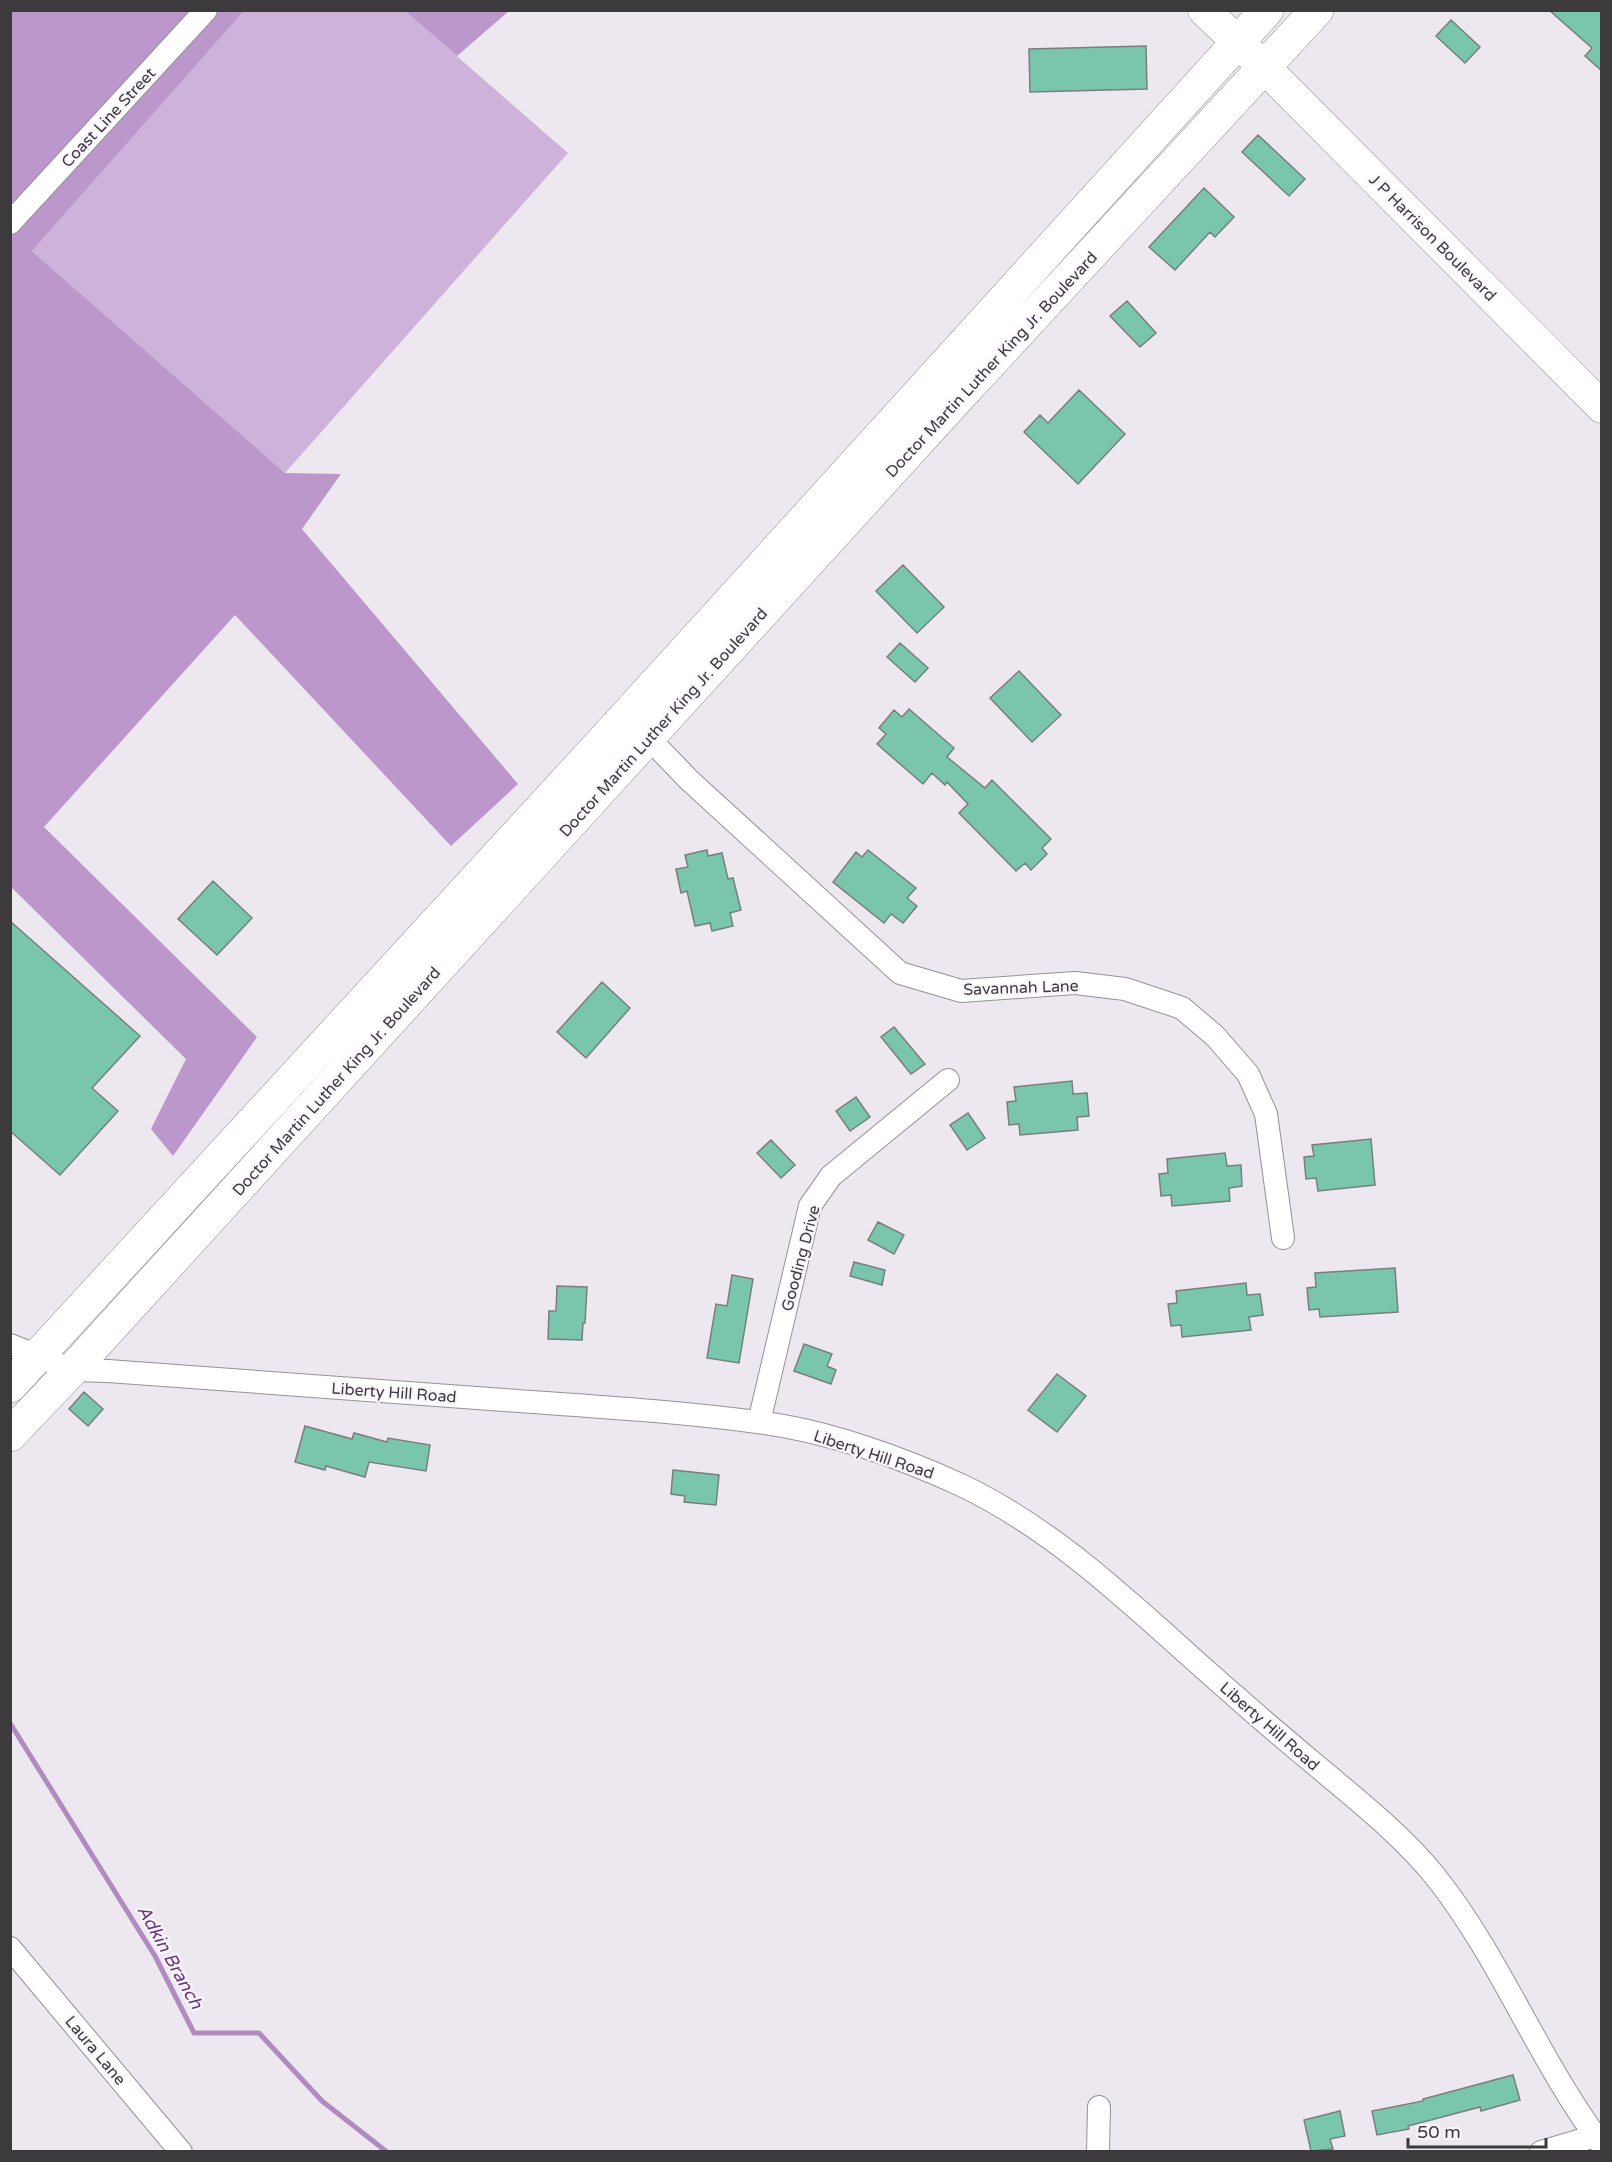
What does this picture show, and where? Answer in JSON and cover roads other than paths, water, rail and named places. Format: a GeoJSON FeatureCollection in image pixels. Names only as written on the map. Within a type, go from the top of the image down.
{"type":"FeatureCollection","features":[{"type":"Feature","properties":{"kind":"highway","name":"Doctor Martin Luther King Jr. Boulevard"},"geometry":{"type":"LineString","coordinates":[[10,1434],[72,1370],[1267,10]]}},
{"type":"Feature","properties":{"kind":"highway","name":"Doctor Martin Luther King Jr. Boulevard"},"geometry":{"type":"LineString","coordinates":[[10,1386],[24,1351],[957,399],[1317,10]]}},
{"type":"Feature","properties":{"kind":"street","name":"Coast Line Street"},"geometry":{"type":"LineString","coordinates":[[10,223],[206,10]]}},
{"type":"Feature","properties":{"kind":"street","name":"J P Harrison Boulevard"},"geometry":{"type":"LineString","coordinates":[[1204,10],[1264,67],[1602,408]]}},
{"type":"Feature","properties":{"kind":"street","name":"Savannah Lane"},"geometry":{"type":"LineString","coordinates":[[637,727],[689,780],[900,973],[961,991],[1075,983],[1125,989],[1182,1008],[1215,1036],[1248,1074],[1266,1114],[1283,1238]]}},
{"type":"Feature","properties":{"kind":"street","name":"Gooding Drive"},"geometry":{"type":"LineString","coordinates":[[759,1422],[810,1206],[831,1176],[948,1080]]}},
{"type":"Feature","properties":{"kind":"street"},"geometry":{"type":"LineString","coordinates":[[24,1351],[72,1370]]}},
{"type":"Feature","properties":{"kind":"street","name":"Liberty Hill Road"},"geometry":{"type":"LineString","coordinates":[[72,1370],[487,1399],[759,1422],[801,1430],[861,1447],[910,1463],[965,1487],[1037,1529],[1097,1574],[1282,1737],[1385,1823],[1435,1876],[1486,1951],[1567,2092],[1598,2140]]}},
{"type":"Feature","properties":{"kind":"street","name":"Laura Lane"},"geometry":{"type":"LineString","coordinates":[[10,1948],[181,2151]]}},
{"type":"Feature","properties":{"kind":"street"},"geometry":{"type":"LineString","coordinates":[[1098,2151],[1100,2107]]}},
{"type":"Feature","properties":{"kind":"street"},"geometry":{"type":"LineString","coordinates":[[1541,2151],[1598,2140]]}},
{"type":"Feature","properties":{"kind":"waterway","name":"Adkin Branch"},"geometry":{"type":"LineString","coordinates":[[10,1723],[155,1956],[194,2033],[259,2033],[322,2101],[387,2152]]}}]}
